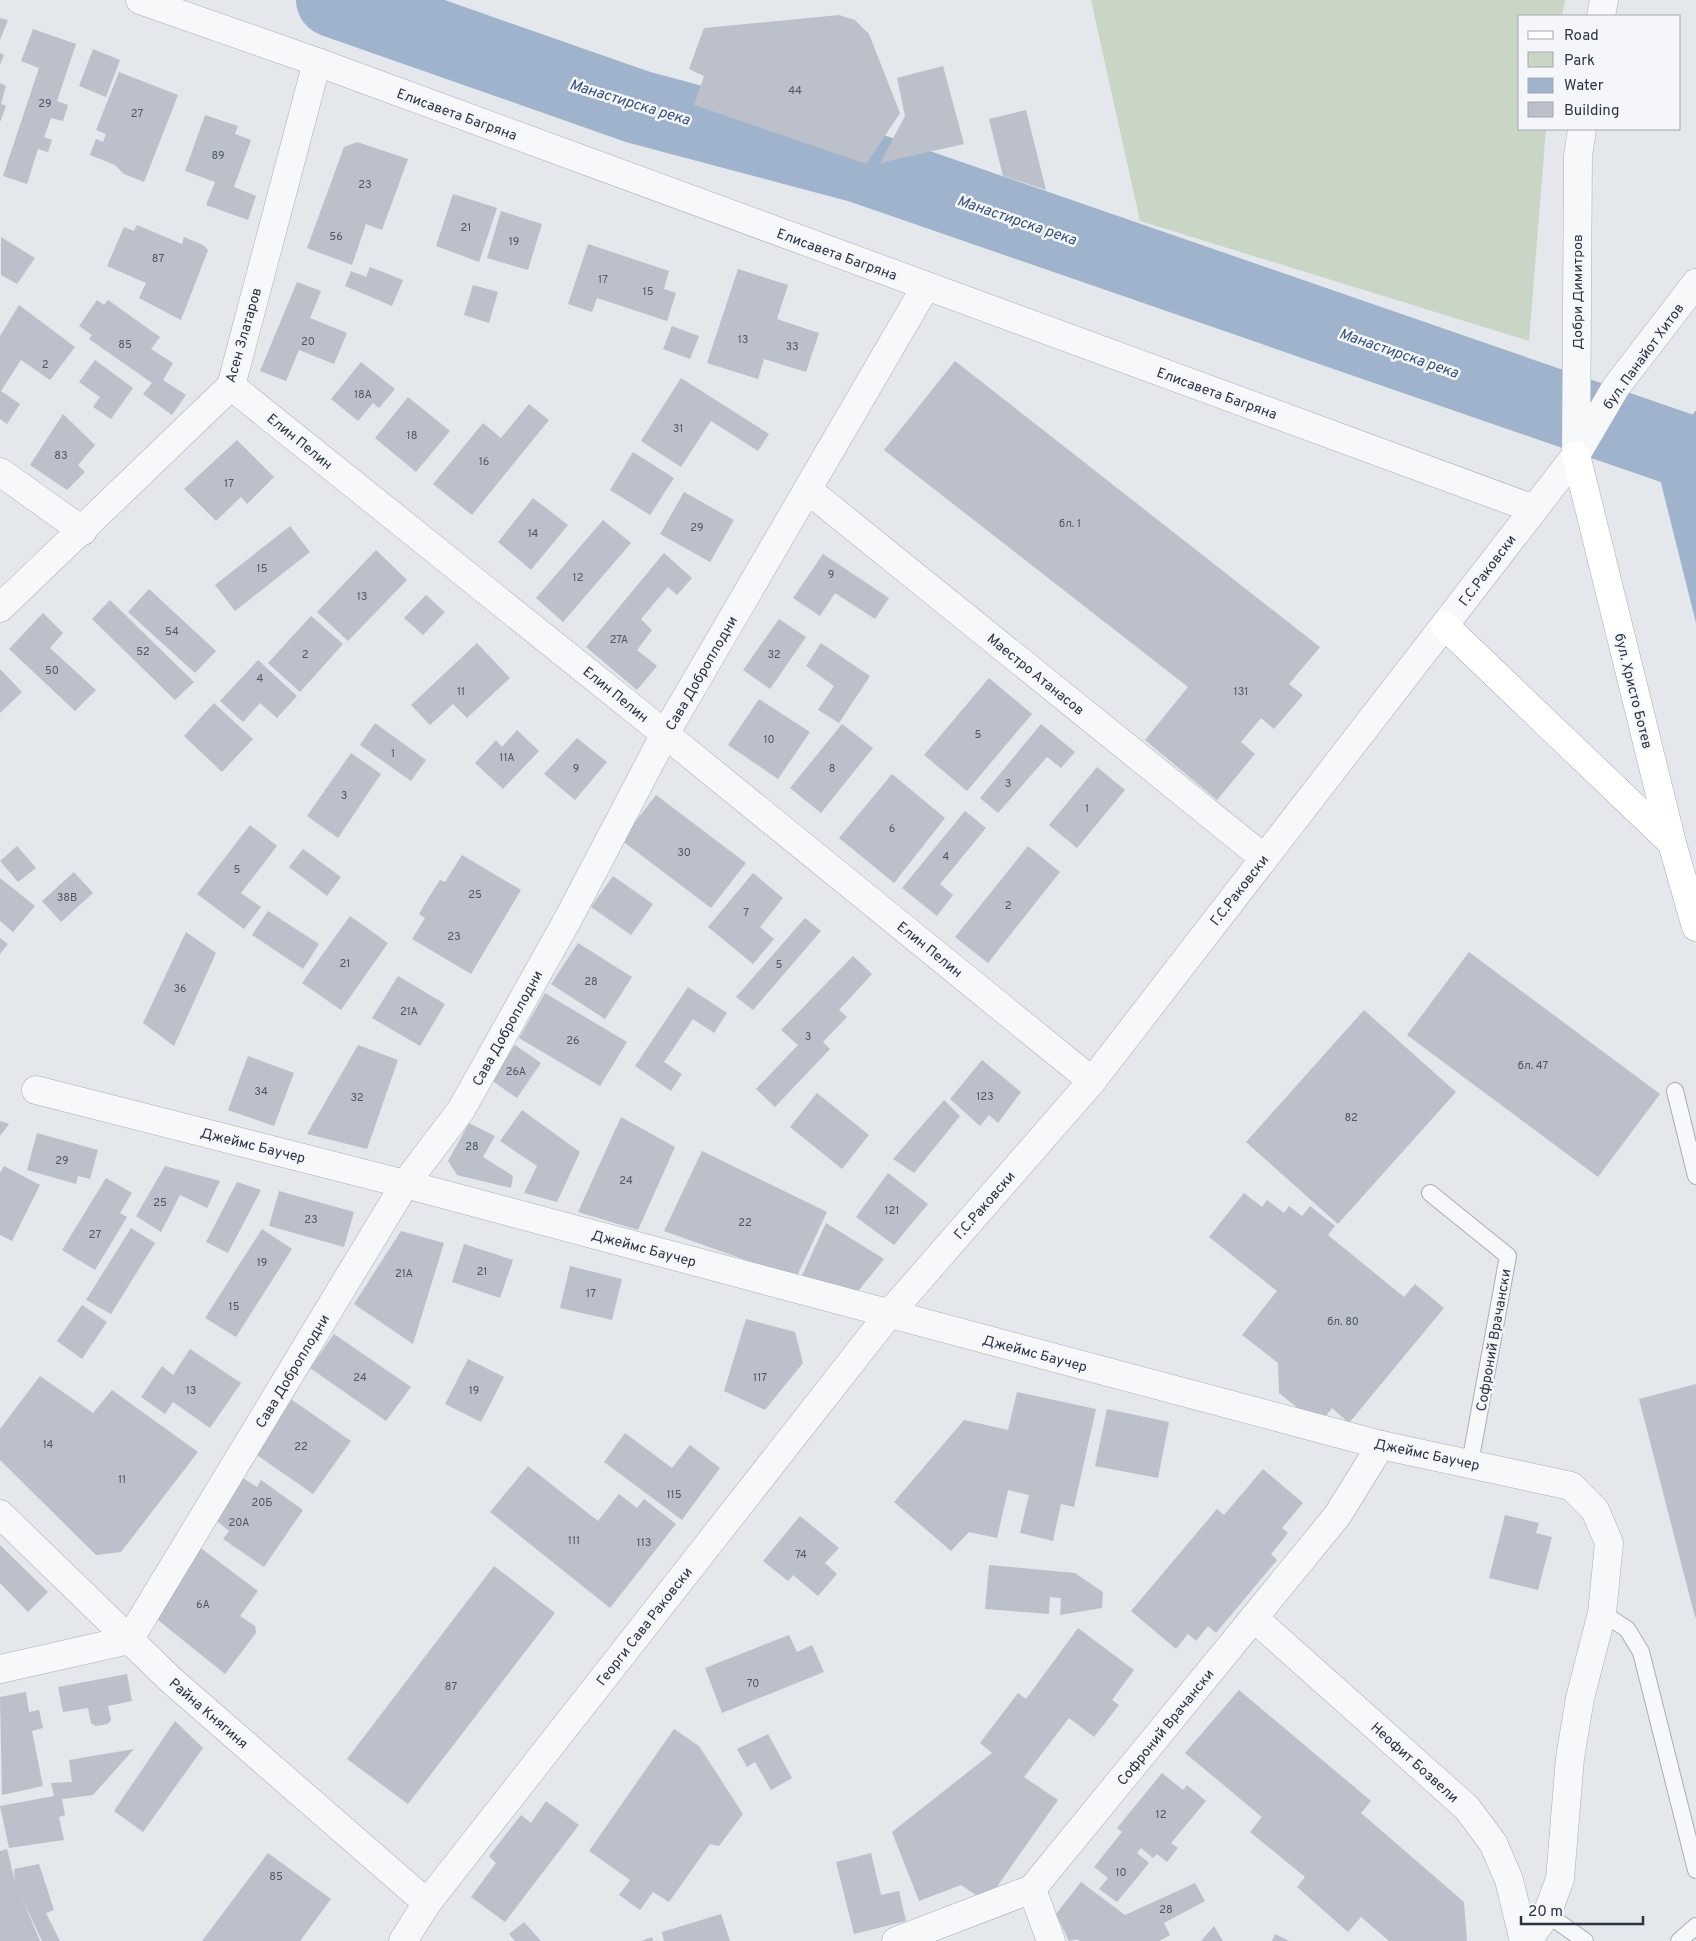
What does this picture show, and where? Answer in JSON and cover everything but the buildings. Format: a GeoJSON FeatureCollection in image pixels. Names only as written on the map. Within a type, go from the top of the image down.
{"type":"FeatureCollection","features":[{"type":"Feature","properties":{"kind":"main road","name":"бул. Христо Ботев"},"geometry":{"type":"LineString","coordinates":[[1576,455],[1672,844],[1696,926]]}},
{"type":"Feature","properties":{"kind":"main road"},"geometry":{"type":"LineString","coordinates":[[1445,626],[1672,844]]}},
{"type":"Feature","properties":{"kind":"street","name":"Елисавета Багряна"},"geometry":{"type":"LineString","coordinates":[[140,0],[316,62],[1534,509]]}},
{"type":"Feature","properties":{"kind":"street"},"geometry":{"type":"LineString","coordinates":[[1601,15],[1604,0]]}},
{"type":"Feature","properties":{"kind":"street","name":"Асен Златаров"},"geometry":{"type":"LineString","coordinates":[[0,608],[83,531],[230,386],[316,62]]}},
{"type":"Feature","properties":{"kind":"street","name":"Добри Димитров"},"geometry":{"type":"LineString","coordinates":[[1576,455],[1578,156],[1582,130]]}},
{"type":"Feature","properties":{"kind":"street","name":"бул. Панайот Хитов"},"geometry":{"type":"LineString","coordinates":[[1576,455],[1616,387],[1696,284]]}},
{"type":"Feature","properties":{"kind":"street","name":"Сава Доброплодни"},"geometry":{"type":"LineString","coordinates":[[129,1640],[405,1184],[461,1110],[568,919],[665,734],[926,286]]}},
{"type":"Feature","properties":{"kind":"street","name":"Елин Пелин"},"geometry":{"type":"LineString","coordinates":[[230,386],[665,734],[1092,1081]]}},
{"type":"Feature","properties":{"kind":"street","name":"Г.С.Раковски"},"geometry":{"type":"LineString","coordinates":[[889,1314],[1092,1081],[1576,455]]}},
{"type":"Feature","properties":{"kind":"street"},"geometry":{"type":"LineString","coordinates":[[0,472],[83,531]]}},
{"type":"Feature","properties":{"kind":"street","name":"Маестро Атанасов"},"geometry":{"type":"LineString","coordinates":[[808,490],[1264,858]]}},
{"type":"Feature","properties":{"kind":"street","name":"Джеймс Баучер"},"geometry":{"type":"LineString","coordinates":[[36,1090],[405,1184],[1381,1445],[1571,1486],[1595,1510],[1609,1543],[1602,1613],[1580,1698],[1570,1758],[1560,1879],[1547,1914],[1526,1941]]}},
{"type":"Feature","properties":{"kind":"street","name":"Георги Сава Раковски"},"geometry":{"type":"LineString","coordinates":[[403,1941],[427,1903],[889,1314]]}},
{"type":"Feature","properties":{"kind":"street","name":"Софроний Врачански"},"geometry":{"type":"LineString","coordinates":[[896,1941],[1032,1889],[1337,1516],[1381,1445]]}},
{"type":"Feature","properties":{"kind":"street","name":"Райна Княгиня"},"geometry":{"type":"LineString","coordinates":[[0,1514],[170,1680],[427,1903]]}},
{"type":"Feature","properties":{"kind":"street","name":"Неофит Бозвели"},"geometry":{"type":"LineString","coordinates":[[1254,1618],[1467,1808],[1493,1842],[1509,1880],[1526,1941]]}},
{"type":"Feature","properties":{"kind":"street"},"geometry":{"type":"LineString","coordinates":[[0,1669],[129,1640]]}},
{"type":"Feature","properties":{"kind":"street"},"geometry":{"type":"LineString","coordinates":[[1032,1889],[1051,1941]]}},
{"type":"Feature","properties":{"kind":"lane"},"geometry":{"type":"LineString","coordinates":[[1675,1091],[1696,1176]]}},
{"type":"Feature","properties":{"kind":"lane","name":"Софроний Врачански"},"geometry":{"type":"LineString","coordinates":[[1430,1194],[1508,1256],[1470,1463]]}},
{"type":"Feature","properties":{"kind":"lane"},"geometry":{"type":"LineString","coordinates":[[1602,1613],[1627,1629],[1641,1652],[1696,1870]]}},
{"type":"Feature","properties":{"kind":"lane"},"geometry":{"type":"LineString","coordinates":[[1547,1914],[1585,1941]]}},
{"type":"Feature","properties":{"kind":"lane"},"geometry":{"type":"LineString","coordinates":[[1679,1941],[1696,1926]]}},
{"type":"Feature","properties":{"kind":"green space"},"geometry":{"type":"Polygon","coordinates":[[[1091,0],[1565,0],[1562,15],[1518,15],[1518,130],[1546,130],[1529,341],[1140,221],[1091,0]]]}},
{"type":"Feature","properties":{"kind":"water"},"geometry":{"type":"Polygon","coordinates":[[[1696,410],[1696,623],[1655,459],[1696,410]]]}},
{"type":"Feature","properties":{"kind":"pier"},"geometry":{"type":"Polygon","coordinates":[[[1696,407],[1696,410],[1653,462],[1653,458],[1696,407]]]}},
{"type":"Feature","properties":{"kind":"waterway","name":"Манастирска река"},"geometry":{"type":"LineString","coordinates":[[333,0],[638,107],[860,166],[1696,455]]}}]}
